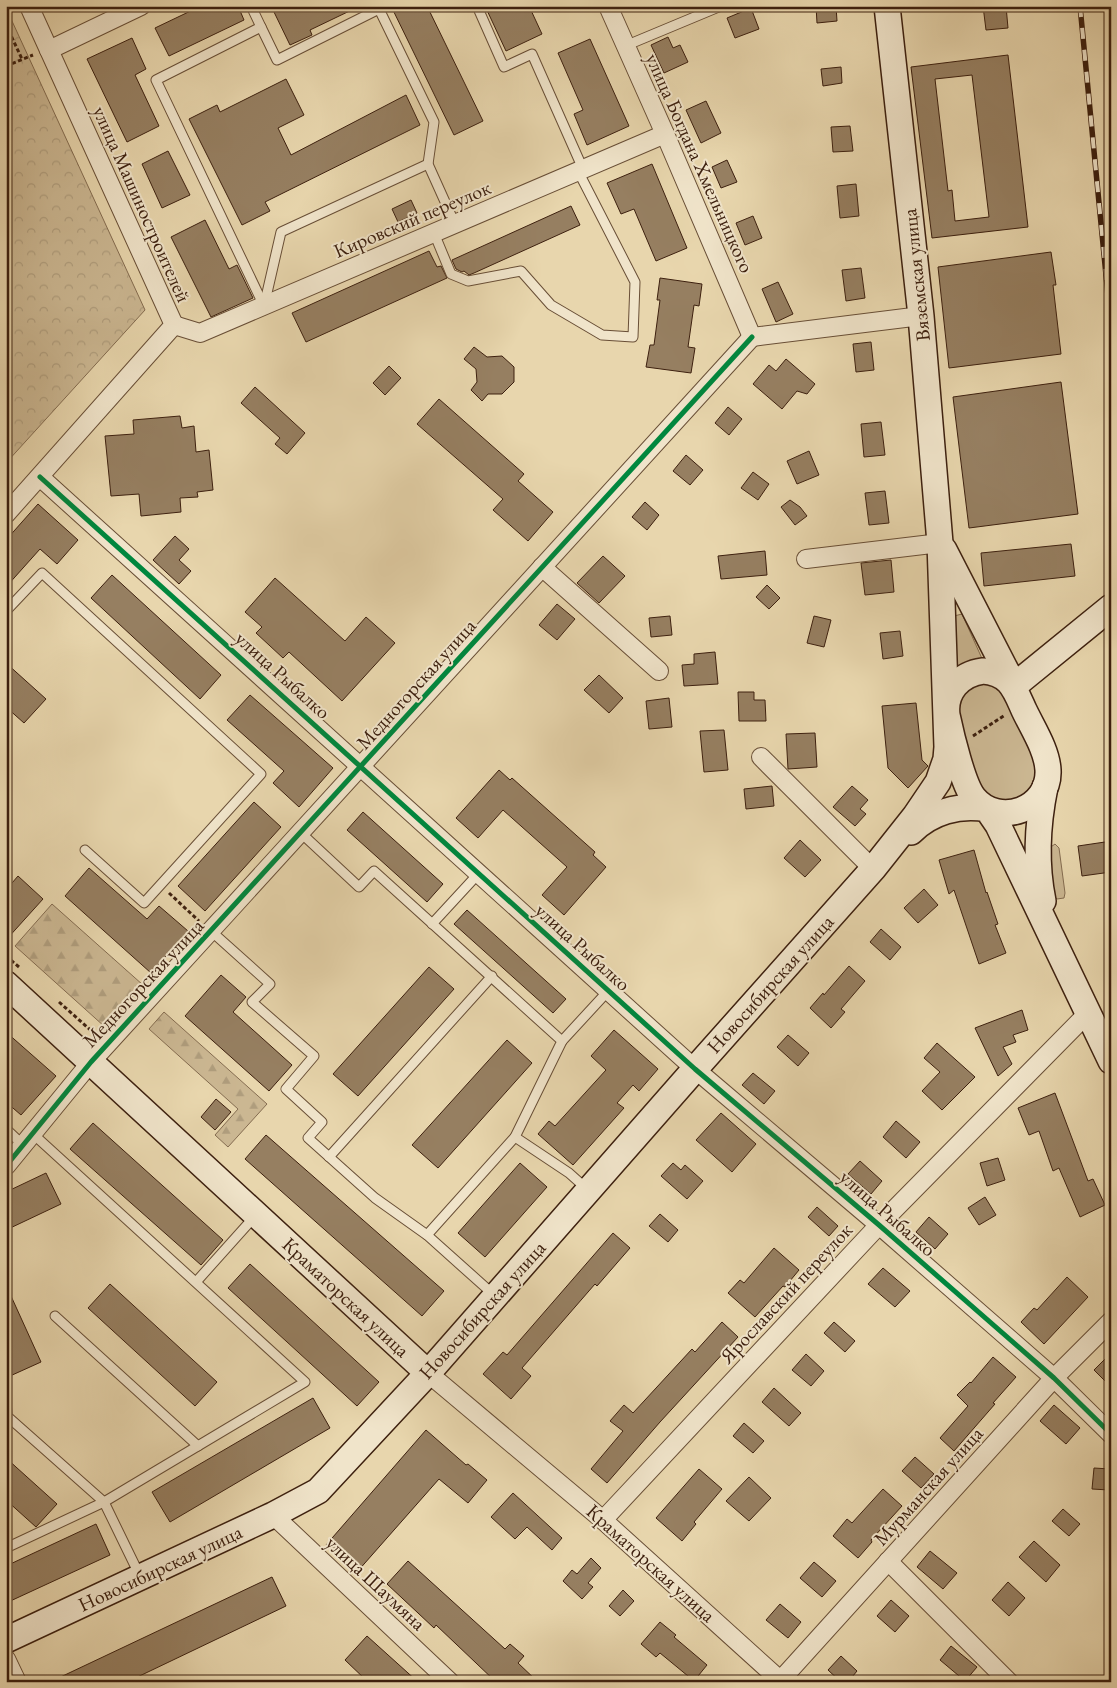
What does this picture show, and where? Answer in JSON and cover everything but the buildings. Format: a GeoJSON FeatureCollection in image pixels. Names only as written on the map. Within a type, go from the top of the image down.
{"type":"FeatureCollection","features":[{"type":"Feature","properties":{"kind":"main road","name":"Вяземская улица"},"geometry":{"type":"LineString","coordinates":[[887,6],[921,316],[940,543],[946,710]]}},
{"type":"Feature","properties":{"kind":"main road"},"geometry":{"type":"LineString","coordinates":[[940,543],[1018,695],[1045,756],[1048,771],[1039,815],[1037,862],[1039,880],[1052,937]]}},
{"type":"Feature","properties":{"kind":"main road"},"geometry":{"type":"LineString","coordinates":[[1018,695],[1111,607]]}},
{"type":"Feature","properties":{"kind":"main road"},"geometry":{"type":"LineString","coordinates":[[873,869],[915,816],[942,773],[947,747],[946,710],[948,696],[953,688],[964,677],[973,673],[983,672],[996,674],[1007,680],[1018,695]]}},
{"type":"Feature","properties":{"kind":"main road"},"geometry":{"type":"LineString","coordinates":[[946,710],[967,787],[974,799],[986,808],[998,825],[1111,1061]]}},
{"type":"Feature","properties":{"kind":"main road"},"geometry":{"type":"LineString","coordinates":[[873,869],[914,829],[931,818],[948,810],[965,807],[986,808],[1004,813],[1021,811],[1038,799],[1046,784]]}},
{"type":"Feature","properties":{"kind":"main road","name":"Новосибирская улица"},"geometry":{"type":"LineString","coordinates":[[6,1640],[274,1515],[318,1491],[428,1373],[695,1068],[873,869]]}},
{"type":"Feature","properties":{"kind":"main road","name":"Краматорская улица"},"geometry":{"type":"LineString","coordinates":[[6,984],[428,1373]]}},
{"type":"Feature","properties":{"kind":"street","name":"улица Машиностроителей"},"geometry":{"type":"LineString","coordinates":[[6,514],[174,325],[29,6]]}},
{"type":"Feature","properties":{"kind":"street"},"geometry":{"type":"LineString","coordinates":[[49,50],[141,6]]}},
{"type":"Feature","properties":{"kind":"street","name":"улица Богдана Хмельницкого"},"geometry":{"type":"LineString","coordinates":[[608,6],[752,337]]}},
{"type":"Feature","properties":{"kind":"street","name":"Кировский переулок"},"geometry":{"type":"LineString","coordinates":[[174,325],[200,333],[665,134]]}},
{"type":"Feature","properties":{"kind":"street"},"geometry":{"type":"LineString","coordinates":[[752,337],[921,316]]}},
{"type":"Feature","properties":{"kind":"street","name":"Медногорская улица"},"geometry":{"type":"LineString","coordinates":[[6,1166],[91,1062],[362,767],[752,337]]}},
{"type":"Feature","properties":{"kind":"street","name":"улица Рыбалко"},"geometry":{"type":"LineString","coordinates":[[40,477],[695,1068],[1054,1378],[1111,1434]]}},
{"type":"Feature","properties":{"kind":"street"},"geometry":{"type":"LineString","coordinates":[[806,559],[940,543]]}},
{"type":"Feature","properties":{"kind":"street"},"geometry":{"type":"LineString","coordinates":[[542,568],[659,671]]}},
{"type":"Feature","properties":{"kind":"street"},"geometry":{"type":"LineString","coordinates":[[761,757],[873,869]]}},
{"type":"Feature","properties":{"kind":"street","name":"Ярославский переулок"},"geometry":{"type":"LineString","coordinates":[[603,1520],[879,1225],[1088,1013]]}},
{"type":"Feature","properties":{"kind":"street","name":"Мурманская улица"},"geometry":{"type":"LineString","coordinates":[[780,1681],[1054,1378],[1111,1321]]}},
{"type":"Feature","properties":{"kind":"street","name":"Краматорская улица"},"geometry":{"type":"LineString","coordinates":[[428,1373],[603,1520],[780,1681]]}},
{"type":"Feature","properties":{"kind":"street","name":"улица Шаумяна"},"geometry":{"type":"LineString","coordinates":[[274,1515],[450,1682]]}},
{"type":"Feature","properties":{"kind":"street"},"geometry":{"type":"LineString","coordinates":[[888,1561],[1008,1682]]}},
{"type":"Feature","properties":{"kind":"street"},"geometry":{"type":"LineString","coordinates":[[6,1659],[17,1682]]}},
{"type":"Feature","properties":{"kind":"lane"},"geometry":{"type":"LineString","coordinates":[[251,6],[277,60],[382,8],[434,122],[428,164],[455,224]]}},
{"type":"Feature","properties":{"kind":"lane"},"geometry":{"type":"LineString","coordinates":[[434,233],[451,274],[468,281],[521,271],[551,305],[602,335],[633,337],[634,282],[581,170],[532,54],[504,67],[476,6]]}},
{"type":"Feature","properties":{"kind":"lane"},"geometry":{"type":"LineString","coordinates":[[625,46],[721,6]]}},
{"type":"Feature","properties":{"kind":"lane"},"geometry":{"type":"LineString","coordinates":[[261,26],[156,80],[264,306]]}},
{"type":"Feature","properties":{"kind":"lane"},"geometry":{"type":"LineString","coordinates":[[264,306],[281,232],[428,164]]}},
{"type":"Feature","properties":{"kind":"lane"},"geometry":{"type":"LineString","coordinates":[[6,611],[42,572],[262,774],[144,903],[85,850]]}},
{"type":"Feature","properties":{"kind":"lane"},"geometry":{"type":"LineString","coordinates":[[301,833],[359,887],[374,871],[562,1041]]}},
{"type":"Feature","properties":{"kind":"lane"},"geometry":{"type":"LineString","coordinates":[[432,924],[479,873]]}},
{"type":"Feature","properties":{"kind":"lane"},"geometry":{"type":"LineString","coordinates":[[211,931],[270,984],[252,1002],[314,1056],[286,1089],[322,1122],[308,1138],[375,1198],[427,1235],[496,1296]]}},
{"type":"Feature","properties":{"kind":"lane"},"geometry":{"type":"LineString","coordinates":[[330,1157],[492,976]]}},
{"type":"Feature","properties":{"kind":"lane"},"geometry":{"type":"LineString","coordinates":[[427,1235],[515,1137],[562,1041],[609,990]]}},
{"type":"Feature","properties":{"kind":"lane"},"geometry":{"type":"LineString","coordinates":[[6,1129],[27,1139],[196,1282],[305,1382],[104,1502],[6,1548]]}},
{"type":"Feature","properties":{"kind":"lane"},"geometry":{"type":"LineString","coordinates":[[515,1137],[569,1173],[588,1190]]}},
{"type":"Feature","properties":{"kind":"lane"},"geometry":{"type":"LineString","coordinates":[[196,1282],[256,1214]]}},
{"type":"Feature","properties":{"kind":"lane"},"geometry":{"type":"LineString","coordinates":[[55,1316],[198,1446]]}},
{"type":"Feature","properties":{"kind":"lane"},"geometry":{"type":"LineString","coordinates":[[6,1398],[6,1416],[104,1502],[141,1578]]}},
{"type":"Feature","properties":{"kind":"path"},"geometry":{"type":"LineString","coordinates":[[6,25],[22,59]]}},
{"type":"Feature","properties":{"kind":"path"},"geometry":{"type":"LineString","coordinates":[[6,66],[49,50]]}},
{"type":"Feature","properties":{"kind":"path"},"geometry":{"type":"LineString","coordinates":[[956,747],[1018,695]]}},
{"type":"Feature","properties":{"kind":"path"},"geometry":{"type":"LineString","coordinates":[[160,885],[211,931]]}},
{"type":"Feature","properties":{"kind":"green space"},"geometry":{"type":"Polygon","coordinates":[[[6,8],[145,310],[6,463],[6,8]]]}},
{"type":"Feature","properties":{"kind":"green space"},"geometry":{"type":"Polygon","coordinates":[[[962,614],[984,663],[956,672],[954,616],[962,614]]]}},
{"type":"Feature","properties":{"kind":"green space"},"geometry":{"type":"Polygon","coordinates":[[[973,682],[998,684],[1037,763],[1036,780],[1027,794],[1009,802],[995,800],[979,786],[957,716],[957,701],[973,682]]]}},
{"type":"Feature","properties":{"kind":"green space"},"geometry":{"type":"Polygon","coordinates":[[[1055,844],[1059,848],[1065,893],[1064,898],[1057,899],[1054,896],[1048,849],[1055,844]]]}},
{"type":"Feature","properties":{"kind":"green space"},"geometry":{"type":"Polygon","coordinates":[[[52,904],[143,985],[105,1027],[15,946],[52,904]]]}},
{"type":"Feature","properties":{"kind":"green space"},"geometry":{"type":"Polygon","coordinates":[[[164,1012],[267,1104],[228,1147],[215,1135],[238,1109],[149,1029],[164,1012]]]}},
{"type":"Feature","properties":{"kind":"railway"},"geometry":{"type":"LineString","coordinates":[[1080,6],[1111,327]]}},
{"type":"Feature","properties":{"kind":"cycle path"},"geometry":{"type":"LineString","coordinates":[[6,1166],[91,1062],[752,337]]}},
{"type":"Feature","properties":{"kind":"cycle path"},"geometry":{"type":"LineString","coordinates":[[40,477],[695,1069],[879,1225],[1054,1378],[1111,1434]]}}]}
